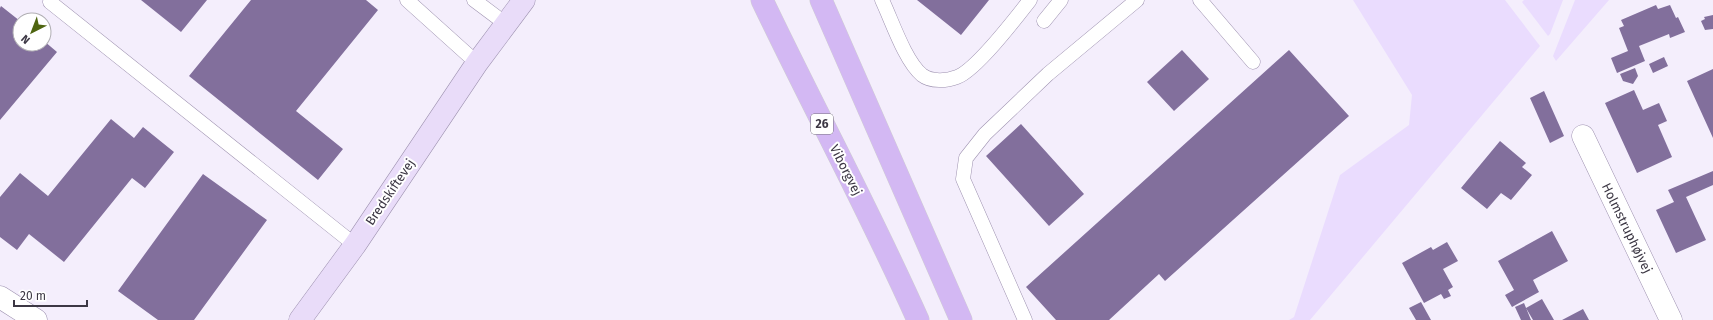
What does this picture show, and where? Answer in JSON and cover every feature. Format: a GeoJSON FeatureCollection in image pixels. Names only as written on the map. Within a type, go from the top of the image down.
{"type":"FeatureCollection","features":[{"type":"Feature","properties":{"kind":"main road","name":"Viborgvej"},"geometry":{"type":"LineString","coordinates":[[762,0],[842,164],[885,246],[918,320]]}},
{"type":"Feature","properties":{"kind":"main road"},"geometry":{"type":"LineString","coordinates":[[821,0],[961,320]]}},
{"type":"Feature","properties":{"kind":"street","name":"Bredskiftevej"},"geometry":{"type":"LineString","coordinates":[[300,320],[355,245],[478,63],[524,0]]}},
{"type":"Feature","properties":{"kind":"street","name":"Holmstruphøjvej"},"geometry":{"type":"LineString","coordinates":[[1582,136],[1671,320]]}},
{"type":"Feature","properties":{"kind":"street"},"geometry":{"type":"LineString","coordinates":[[0,297],[36,320]]}},
{"type":"Feature","properties":{"kind":"lane"},"geometry":{"type":"LineString","coordinates":[[408,0],[478,63]]}},
{"type":"Feature","properties":{"kind":"lane"},"geometry":{"type":"LineString","coordinates":[[474,0],[506,24]]}},
{"type":"Feature","properties":{"kind":"lane"},"geometry":{"type":"LineString","coordinates":[[882,0],[909,60],[923,75],[938,81],[958,77],[979,61],[1030,0]]}},
{"type":"Feature","properties":{"kind":"lane"},"geometry":{"type":"LineString","coordinates":[[1044,21],[1061,0]]}},
{"type":"Feature","properties":{"kind":"lane"},"geometry":{"type":"LineString","coordinates":[[1025,320],[963,179],[966,158],[985,134],[1048,74],[1137,0]]}},
{"type":"Feature","properties":{"kind":"lane"},"geometry":{"type":"LineString","coordinates":[[1200,0],[1253,62]]}},
{"type":"Feature","properties":{"kind":"lane"},"geometry":{"type":"LineString","coordinates":[[50,2],[355,245]]}},
{"type":"Feature","properties":{"kind":"shaded area"},"geometry":{"type":"Polygon","coordinates":[[[1353,0],[1505,0],[1540,46],[1310,320],[1289,320],[1294,317],[1340,175],[1409,125],[1412,95],[1353,0]]]}},
{"type":"Feature","properties":{"kind":"shaded area"},"geometry":{"type":"Polygon","coordinates":[[[1524,0],[1563,0],[1548,36],[1522,2],[1524,0]]]}},
{"type":"Feature","properties":{"kind":"shaded area"},"geometry":{"type":"Polygon","coordinates":[[[1575,0],[1609,0],[1556,61],[1553,56],[1575,0]]]}},
{"type":"Feature","properties":{"kind":"building"},"geometry":{"type":"Polygon","coordinates":[[[141,0],[207,0],[181,32],[141,0]]]}},
{"type":"Feature","properties":{"kind":"building"},"geometry":{"type":"Polygon","coordinates":[[[251,0],[366,0],[378,10],[296,111],[343,149],[318,180],[189,76],[251,0]]]}},
{"type":"Feature","properties":{"kind":"building"},"geometry":{"type":"Polygon","coordinates":[[[917,0],[989,0],[961,35],[917,0]]]}},
{"type":"Feature","properties":{"kind":"building"},"geometry":{"type":"Polygon","coordinates":[[[1656,5],[1658,9],[1670,5],[1685,32],[1670,38],[1669,34],[1639,46],[1645,61],[1617,73],[1611,58],[1628,51],[1619,28],[1624,26],[1621,20],[1656,5]]]}},
{"type":"Feature","properties":{"kind":"building"},"geometry":{"type":"Polygon","coordinates":[[[1,6],[12,15],[12,52],[52,52],[52,48],[57,52],[0,120],[1,6]]]}},
{"type":"Feature","properties":{"kind":"building"},"geometry":{"type":"Polygon","coordinates":[[[1713,15],[1713,29],[1705,30],[1701,21],[1705,19],[1704,17],[1713,15]]]}},
{"type":"Feature","properties":{"kind":"building"},"geometry":{"type":"Polygon","coordinates":[[[1182,50],[1209,79],[1174,111],[1147,82],[1182,50]]]}},
{"type":"Feature","properties":{"kind":"building"},"geometry":{"type":"Polygon","coordinates":[[[1289,50],[1349,116],[1165,281],[1159,274],[1109,320],[1056,320],[1026,287],[1289,50]]]}},
{"type":"Feature","properties":{"kind":"building"},"geometry":{"type":"Polygon","coordinates":[[[1664,57],[1668,66],[1653,73],[1649,64],[1664,57]]]}},
{"type":"Feature","properties":{"kind":"building"},"geometry":{"type":"Polygon","coordinates":[[[1635,68],[1638,76],[1633,84],[1623,81],[1620,74],[1635,68]]]}},
{"type":"Feature","properties":{"kind":"building"},"geometry":{"type":"Polygon","coordinates":[[[1713,69],[1713,138],[1687,81],[1713,69]]]}},
{"type":"Feature","properties":{"kind":"building"},"geometry":{"type":"Polygon","coordinates":[[[1634,90],[1643,110],[1659,103],[1667,121],[1658,125],[1672,157],[1637,173],[1605,103],[1634,90]]]}},
{"type":"Feature","properties":{"kind":"building"},"geometry":{"type":"Polygon","coordinates":[[[1544,91],[1564,136],[1550,143],[1530,98],[1544,91]]]}},
{"type":"Feature","properties":{"kind":"building"},"geometry":{"type":"Polygon","coordinates":[[[111,119],[134,138],[143,127],[174,152],[145,188],[132,178],[64,262],[29,234],[17,250],[0,237],[0,197],[20,173],[48,196],[111,119]]]}},
{"type":"Feature","properties":{"kind":"building"},"geometry":{"type":"Polygon","coordinates":[[[1021,124],[1084,194],[1049,226],[986,156],[1021,124]]]}},
{"type":"Feature","properties":{"kind":"building"},"geometry":{"type":"Polygon","coordinates":[[[1500,141],[1526,163],[1522,167],[1532,175],[1511,200],[1501,193],[1487,209],[1461,188],[1500,141]]]}},
{"type":"Feature","properties":{"kind":"building"},"geometry":{"type":"Polygon","coordinates":[[[1713,171],[1713,185],[1686,197],[1706,240],[1676,253],[1656,210],[1674,202],[1668,190],[1713,171]]]}},
{"type":"Feature","properties":{"kind":"building"},"geometry":{"type":"Polygon","coordinates":[[[203,174],[267,220],[194,320],[158,320],[118,291],[203,174]]]}},
{"type":"Feature","properties":{"kind":"building"},"geometry":{"type":"Polygon","coordinates":[[[1552,231],[1568,261],[1533,280],[1539,292],[1512,307],[1505,295],[1514,290],[1498,261],[1552,231]]]}},
{"type":"Feature","properties":{"kind":"building"},"geometry":{"type":"Polygon","coordinates":[[[1447,242],[1458,261],[1443,269],[1453,287],[1448,290],[1451,296],[1444,299],[1441,294],[1424,303],[1402,263],[1431,247],[1433,250],[1447,242]]]}},
{"type":"Feature","properties":{"kind":"building"},"geometry":{"type":"Polygon","coordinates":[[[1542,299],[1554,320],[1533,320],[1526,308],[1542,299]]]}},
{"type":"Feature","properties":{"kind":"building"},"geometry":{"type":"Polygon","coordinates":[[[1421,302],[1431,320],[1416,320],[1409,308],[1421,302]]]}},
{"type":"Feature","properties":{"kind":"building"},"geometry":{"type":"Polygon","coordinates":[[[1524,303],[1531,320],[1521,320],[1515,307],[1524,303]]]}},
{"type":"Feature","properties":{"kind":"building"},"geometry":{"type":"Polygon","coordinates":[[[1583,309],[1589,320],[1562,320],[1583,309]]]}}]}
